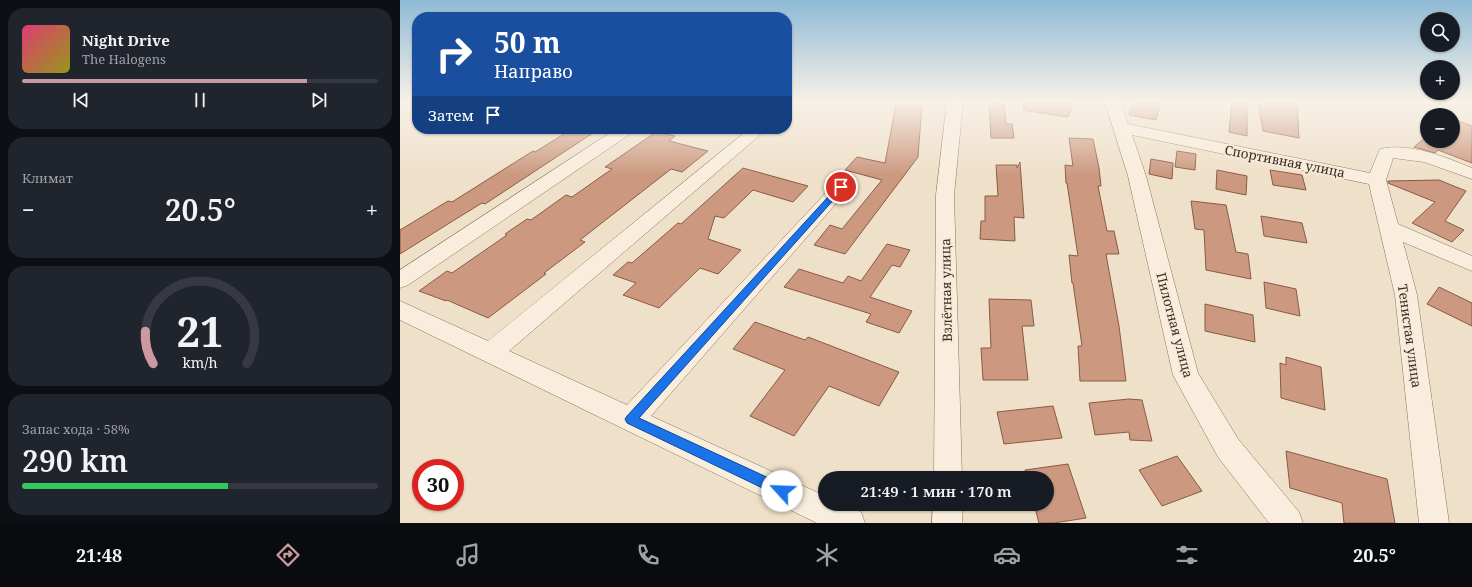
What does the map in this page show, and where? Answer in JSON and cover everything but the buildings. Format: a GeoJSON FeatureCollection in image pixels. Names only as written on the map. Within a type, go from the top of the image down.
{"type":"FeatureCollection","features":[{"type":"Feature","properties":{"kind":"street","name":"Взлётная улица"},"geometry":{"type":"LineString","coordinates":[[948,471],[945,194],[952,126]]}},
{"type":"Feature","properties":{"kind":"street","name":"Спортивная улица"},"geometry":{"type":"LineString","coordinates":[[1122,128],[1377,180]]}},
{"type":"Feature","properties":{"kind":"street","name":"Пилотная улица"},"geometry":{"type":"LineString","coordinates":[[1122,128],[1137,176],[1186,375],[1228,448],[1288,523]]}},
{"type":"Feature","properties":{"kind":"street"},"geometry":{"type":"LineString","coordinates":[[400,280],[619,134]]}},
{"type":"Feature","properties":{"kind":"street"},"geometry":{"type":"LineString","coordinates":[[492,352],[753,134]]}},
{"type":"Feature","properties":{"kind":"street"},"geometry":{"type":"LineString","coordinates":[[1377,180],[1386,152],[1398,152],[1425,156],[1472,174]]}},
{"type":"Feature","properties":{"kind":"street","name":"Тенистая улица"},"geometry":{"type":"LineString","coordinates":[[1377,180],[1406,295],[1434,523]]}},
{"type":"Feature","properties":{"kind":"street"},"geometry":{"type":"LineString","coordinates":[[631,419],[841,187]]}},
{"type":"Feature","properties":{"kind":"street"},"geometry":{"type":"LineString","coordinates":[[1389,228],[1472,264]]}},
{"type":"Feature","properties":{"kind":"street"},"geometry":{"type":"LineString","coordinates":[[400,310],[492,352],[850,523]]}},
{"type":"Feature","properties":{"kind":"street"},"geometry":{"type":"LineString","coordinates":[[946,523],[947,511]]}},
{"type":"Feature","properties":{"kind":"route"},"geometry":{"type":"LineString","coordinates":[[782,491],[631,419],[841,187]]}}]}
